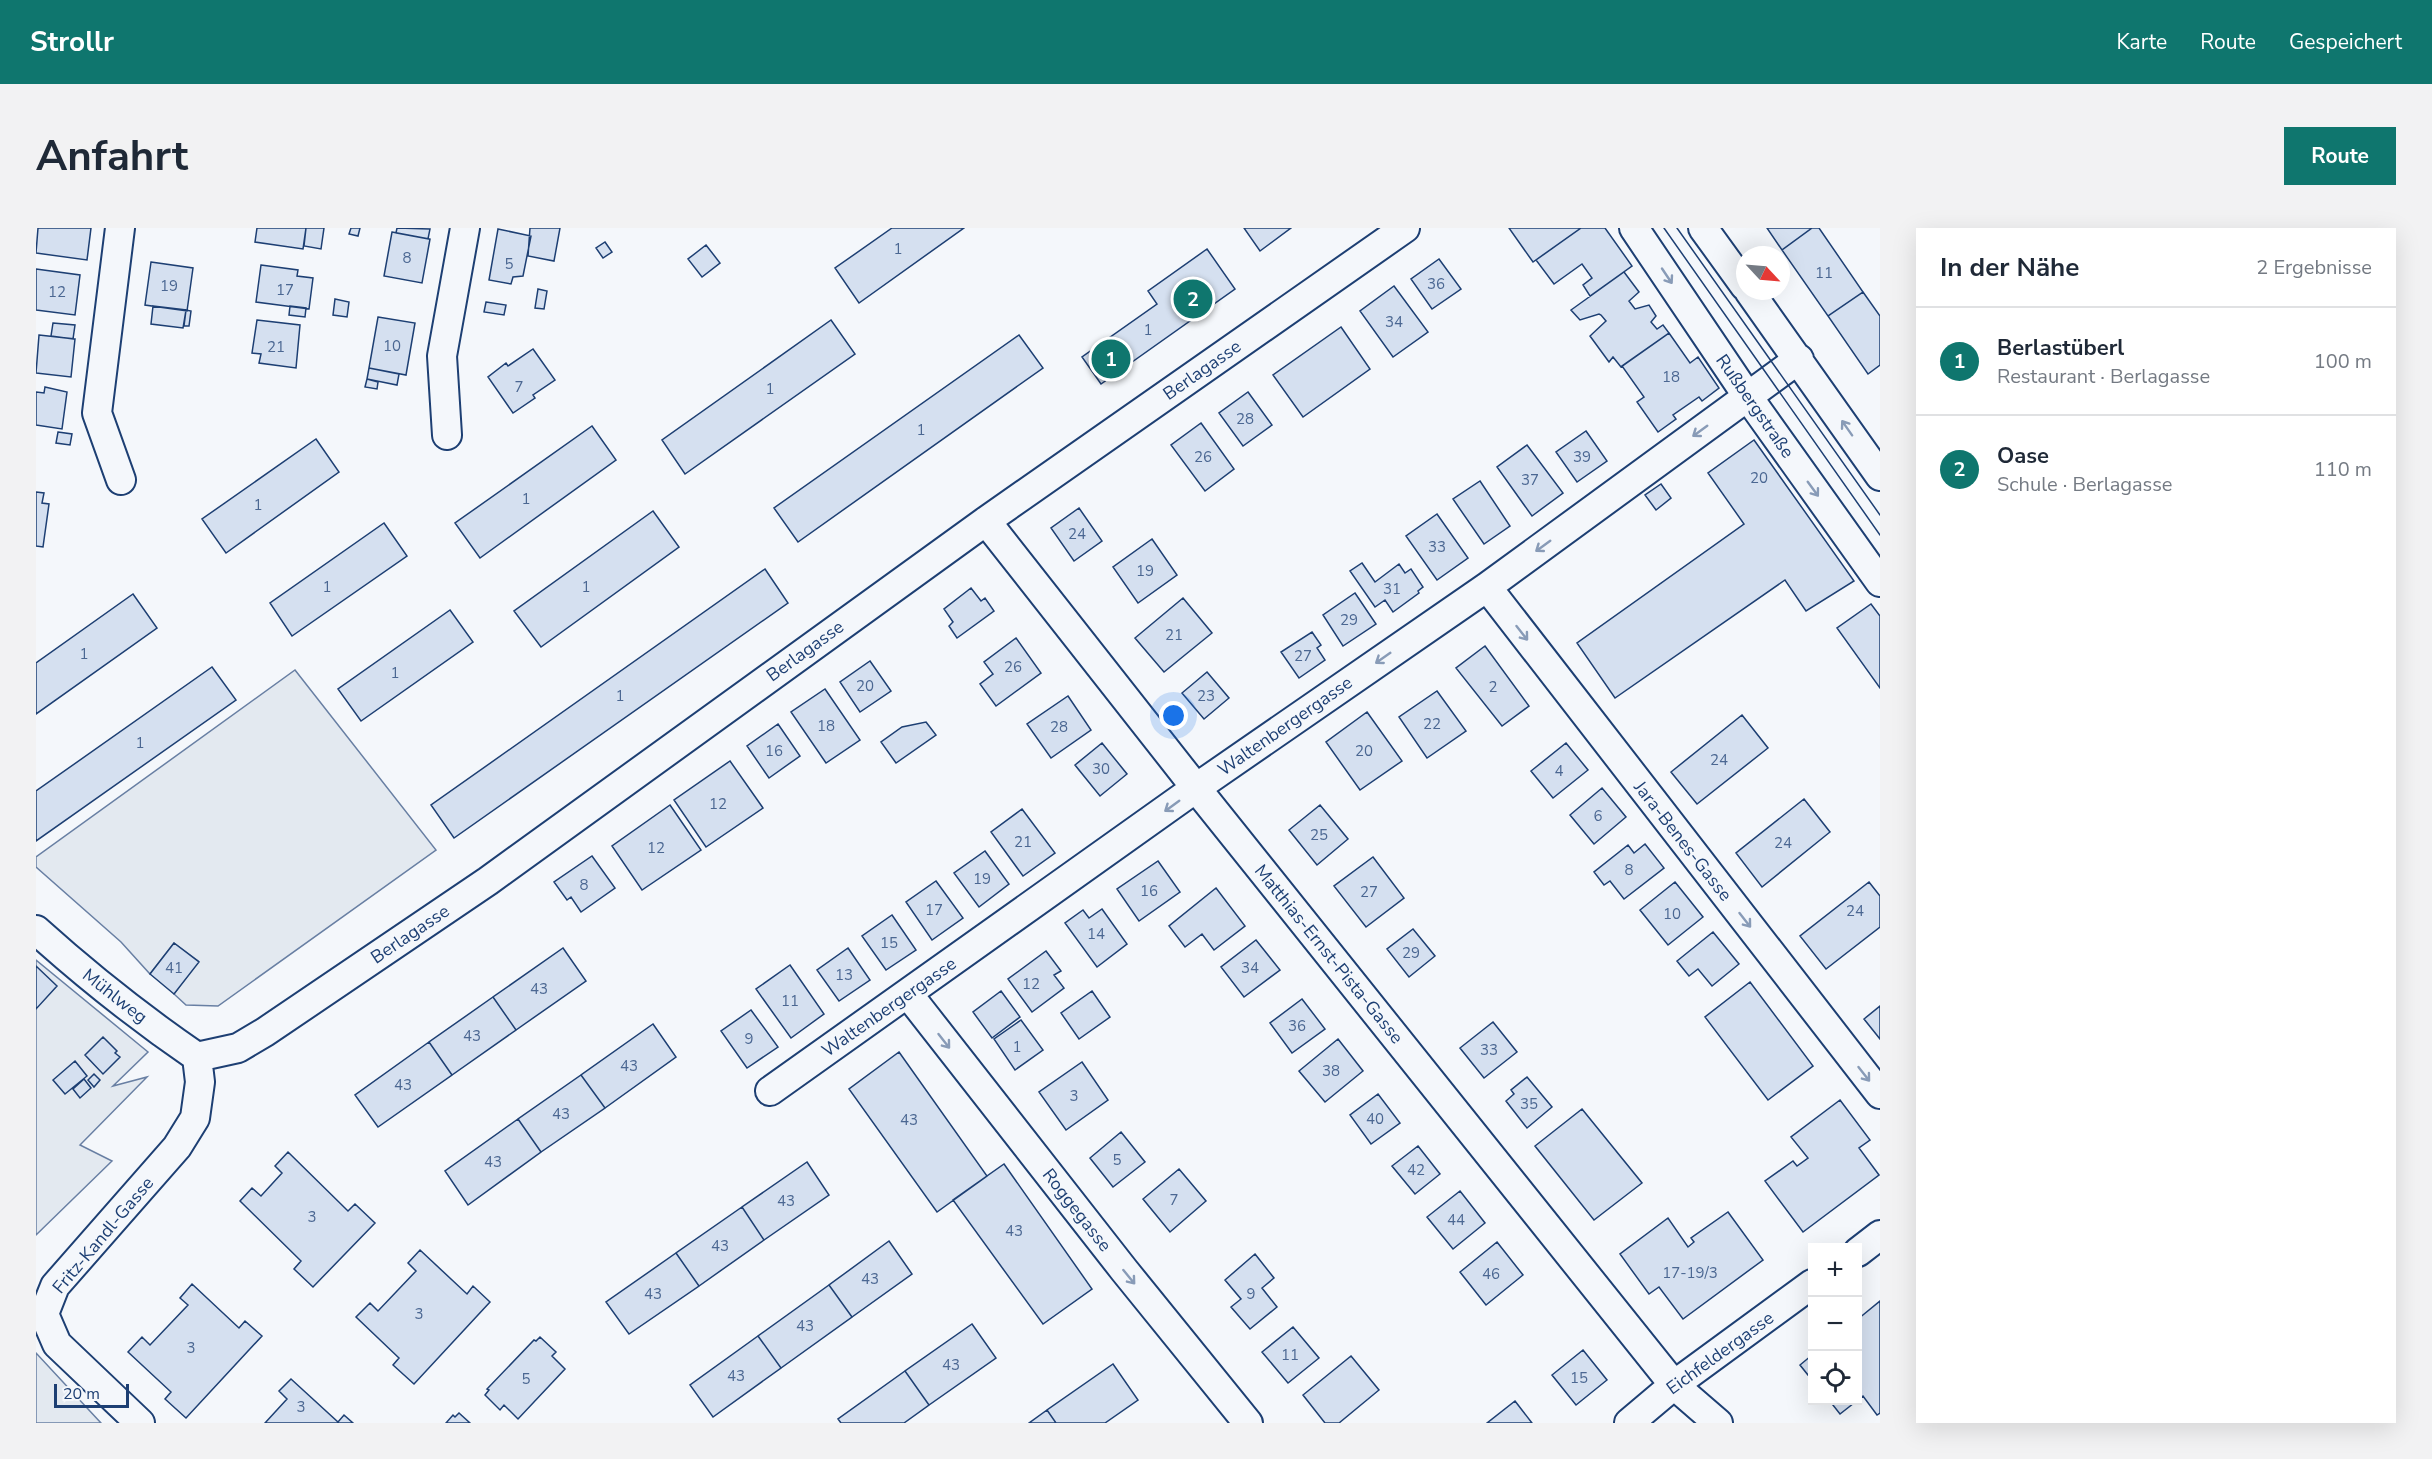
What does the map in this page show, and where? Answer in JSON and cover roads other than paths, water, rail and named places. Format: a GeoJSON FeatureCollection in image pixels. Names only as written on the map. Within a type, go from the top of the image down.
{"type":"FeatureCollection","features":[{"type":"Feature","properties":{"kind":"street"},"geometry":{"type":"LineString","coordinates":[[120,228],[98,413],[121,480]]}},
{"type":"Feature","properties":{"kind":"street"},"geometry":{"type":"LineString","coordinates":[[447,435],[442,356],[465,228]]}},
{"type":"Feature","properties":{"kind":"street","name":"Berlagasse"},"geometry":{"type":"LineString","coordinates":[[197,1057],[238,1048],[265,1032],[469,894],[986,520],[1405,228]]}},
{"type":"Feature","properties":{"kind":"street","name":"Rußbergstraße"},"geometry":{"type":"LineString","coordinates":[[1634,228],[1748,397],[1880,582]]}},
{"type":"Feature","properties":{"kind":"street"},"geometry":{"type":"LineString","coordinates":[[1703,228],[1736,274]]}},
{"type":"Feature","properties":{"kind":"street"},"geometry":{"type":"LineString","coordinates":[[1756,300],[1880,476]]}},
{"type":"Feature","properties":{"kind":"street","name":"Waltenbergergasse"},"geometry":{"type":"LineString","coordinates":[[770,1091],[1196,788],[1487,586],[1799,359]]}},
{"type":"Feature","properties":{"kind":"street","name":"Matthias-Ernst-Pista-Gasse"},"geometry":{"type":"LineString","coordinates":[[986,520],[1196,788],[1674,1385],[1718,1423]]}},
{"type":"Feature","properties":{"kind":"street","name":"Jara-Benes-Gasse"},"geometry":{"type":"LineString","coordinates":[[1487,586],[1880,1094]]}},
{"type":"Feature","properties":{"kind":"street","name":"Mühlweg"},"geometry":{"type":"LineString","coordinates":[[36,930],[87,975],[156,1029],[197,1057]]}},
{"type":"Feature","properties":{"kind":"street","name":"Roggegasse"},"geometry":{"type":"LineString","coordinates":[[908,994],[1124,1270],[1248,1423]]}},
{"type":"Feature","properties":{"kind":"street","name":"Fritz-Kandl-Gasse"},"geometry":{"type":"LineString","coordinates":[[140,1423],[57,1344],[44,1314],[56,1286],[177,1147],[195,1118],[200,1082],[197,1057]]}},
{"type":"Feature","properties":{"kind":"street"},"geometry":{"type":"LineString","coordinates":[[1862,1248],[1880,1235]]}},
{"type":"Feature","properties":{"kind":"street","name":"Eichfeldergasse"},"geometry":{"type":"LineString","coordinates":[[1629,1423],[1674,1385],[1808,1287]]}},
{"type":"Feature","properties":{"kind":"tram line"},"geometry":{"type":"LineString","coordinates":[[1664,228],[1880,535]]}},
{"type":"Feature","properties":{"kind":"tram line"},"geometry":{"type":"LineString","coordinates":[[1677,228],[1880,515]]}},
{"type":"Feature","properties":{"kind":"place","name":"Oase"},"geometry":{"type":"Point","coordinates":[1193,299]}},
{"type":"Feature","properties":{"kind":"place","name":"Berlastüberl"},"geometry":{"type":"Point","coordinates":[1111,359]}}]}
